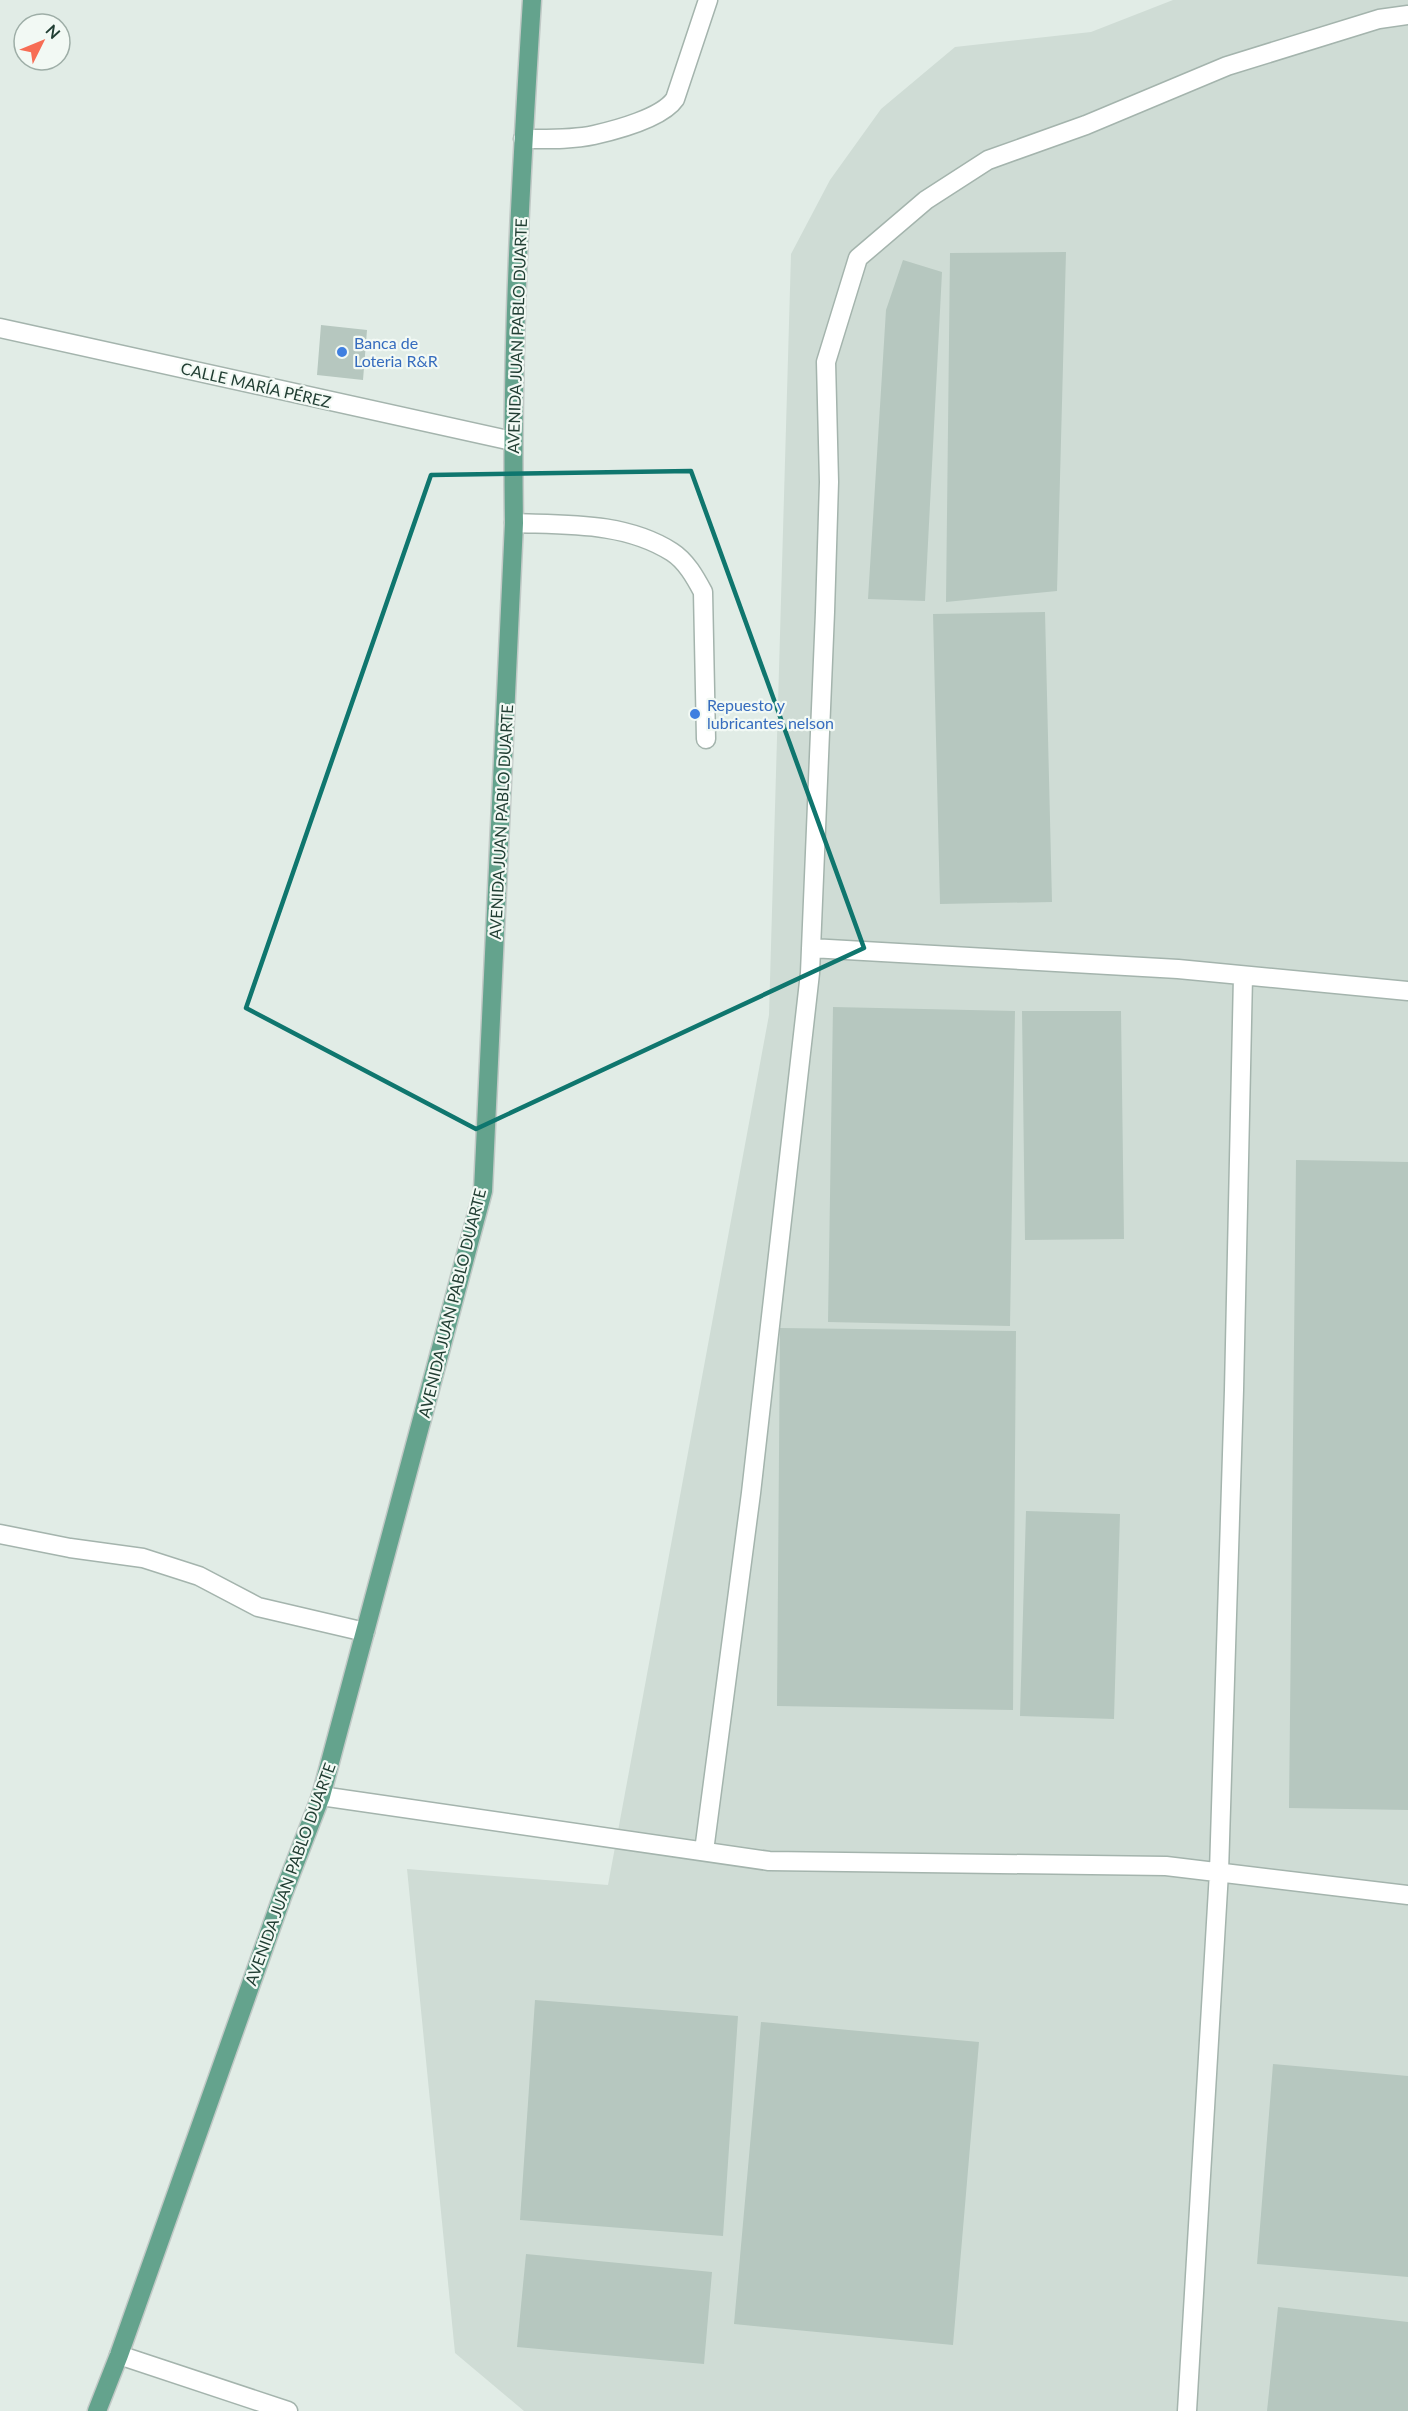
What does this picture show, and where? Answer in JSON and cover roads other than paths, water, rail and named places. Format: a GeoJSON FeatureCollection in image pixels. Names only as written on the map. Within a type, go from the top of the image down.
{"type":"FeatureCollection","features":[{"type":"Feature","properties":{"kind":"main road","name":"AVENIDA JUAN PABLO DUARTE"},"geometry":{"type":"LineString","coordinates":[[97,2411],[283,1894],[321,1796],[483,1191],[514,523],[512,441],[523,139],[532,0]]}},
{"type":"Feature","properties":{"kind":"street"},"geometry":{"type":"LineString","coordinates":[[523,139],[593,135],[641,120],[668,108],[675,99],[708,0]]}},
{"type":"Feature","properties":{"kind":"street"},"geometry":{"type":"LineString","coordinates":[[704,1851],[751,1493],[809,984],[825,612],[828,482],[826,362],[858,258],[926,200],[988,160],[1086,125],[1227,66],[1379,19],[1408,19]]}},
{"type":"Feature","properties":{"kind":"street","name":"CALLE MARÍA PÉREZ"},"geometry":{"type":"LineString","coordinates":[[0,328],[512,441]]}},
{"type":"Feature","properties":{"kind":"street"},"geometry":{"type":"LineString","coordinates":[[514,523],[590,526],[644,538],[673,553],[692,572],[703,592],[706,739]]}},
{"type":"Feature","properties":{"kind":"street"},"geometry":{"type":"LineString","coordinates":[[811,948],[1178,969],[1408,991]]}},
{"type":"Feature","properties":{"kind":"street"},"geometry":{"type":"LineString","coordinates":[[1187,2411],[1219,1872],[1234,1402],[1243,976]]}},
{"type":"Feature","properties":{"kind":"street"},"geometry":{"type":"LineString","coordinates":[[0,1534],[70,1548],[143,1558],[199,1575],[258,1607],[365,1632]]}},
{"type":"Feature","properties":{"kind":"street"},"geometry":{"type":"LineString","coordinates":[[321,1796],[769,1861],[1166,1866],[1408,1895]]}},
{"type":"Feature","properties":{"kind":"street"},"geometry":{"type":"LineString","coordinates":[[119,2355],[288,2411]]}},
{"type":"Feature","properties":{"kind":"place","name":"Banca de Loteria R&R"},"geometry":{"type":"Point","coordinates":[342,352]}},
{"type":"Feature","properties":{"kind":"place","name":"Repuesto y lubricantes nelson"},"geometry":{"type":"Point","coordinates":[695,714]}}]}
